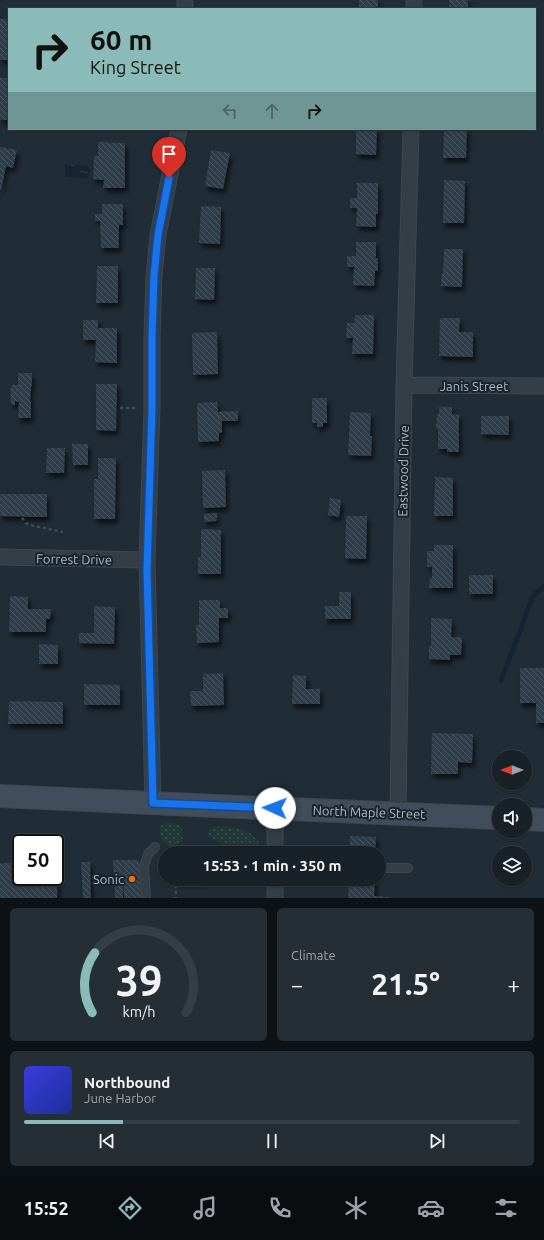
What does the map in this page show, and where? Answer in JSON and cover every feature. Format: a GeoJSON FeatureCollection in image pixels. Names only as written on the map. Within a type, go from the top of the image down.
{"type":"FeatureCollection","features":[{"type":"Feature","properties":{"kind":"main road","name":"North Maple Street"},"geometry":{"type":"LineString","coordinates":[[0,796],[492,818]]}},
{"type":"Feature","properties":{"kind":"main road"},"geometry":{"type":"LineString","coordinates":[[532,819],[544,820]]}},
{"type":"Feature","properties":{"kind":"street"},"geometry":{"type":"LineString","coordinates":[[153,803],[147,560],[152,409],[154,276],[158,235],[179,130]]}},
{"type":"Feature","properties":{"kind":"street","name":"Eastwood Drive"},"geometry":{"type":"LineString","coordinates":[[398,813],[404,385],[411,130]]}},
{"type":"Feature","properties":{"kind":"street","name":"Janis Street"},"geometry":{"type":"LineString","coordinates":[[404,385],[544,386]]}},
{"type":"Feature","properties":{"kind":"street","name":"Forrest Drive"},"geometry":{"type":"LineString","coordinates":[[0,556],[147,560]]}},
{"type":"Feature","properties":{"kind":"street"},"geometry":{"type":"LineString","coordinates":[[275,808],[275,846]]}},
{"type":"Feature","properties":{"kind":"street"},"geometry":{"type":"LineString","coordinates":[[275,886],[275,898]]}},
{"type":"Feature","properties":{"kind":"lane"},"geometry":{"type":"LineString","coordinates":[[146,898],[144,866],[148,854],[155,847]]}},
{"type":"Feature","properties":{"kind":"lane"},"geometry":{"type":"LineString","coordinates":[[386,868],[408,868]]}},
{"type":"Feature","properties":{"kind":"path"},"geometry":{"type":"LineString","coordinates":[[22,518],[30,525],[63,532]]}},
{"type":"Feature","properties":{"kind":"path"},"geometry":{"type":"LineString","coordinates":[[175,886],[176,898]]}},
{"type":"Feature","properties":{"kind":"green space"},"geometry":{"type":"Polygon","coordinates":[[[170,822],[180,825],[183,838],[176,846],[170,846],[163,841],[160,835],[161,825],[170,822]]]}},
{"type":"Feature","properties":{"kind":"green space"},"geometry":{"type":"Polygon","coordinates":[[[213,827],[230,827],[242,829],[252,835],[261,846],[225,846],[209,836],[209,830],[213,827]]]}},
{"type":"Feature","properties":{"kind":"water"},"geometry":{"type":"Polygon","coordinates":[[[65,165],[88,165],[90,174],[88,174],[88,178],[65,177],[65,165]]]}},
{"type":"Feature","properties":{"kind":"building"},"geometry":{"type":"Polygon","coordinates":[[[359,0],[378,0],[378,8],[359,8],[359,0]]]}},
{"type":"Feature","properties":{"kind":"building"},"geometry":{"type":"Polygon","coordinates":[[[449,0],[468,0],[468,8],[449,8],[449,0]]]}},
{"type":"Feature","properties":{"kind":"building"},"geometry":{"type":"Polygon","coordinates":[[[0,19],[8,19],[8,60],[0,60],[0,19]]]}},
{"type":"Feature","properties":{"kind":"building"},"geometry":{"type":"Polygon","coordinates":[[[0,78],[8,78],[8,120],[0,120],[0,78]]]}},
{"type":"Feature","properties":{"kind":"building"},"geometry":{"type":"Polygon","coordinates":[[[356,130],[377,130],[376,155],[356,154],[356,130]]]}},
{"type":"Feature","properties":{"kind":"building"},"geometry":{"type":"Polygon","coordinates":[[[444,130],[467,130],[466,158],[443,158],[444,130]]]}},
{"type":"Feature","properties":{"kind":"building"},"geometry":{"type":"Polygon","coordinates":[[[98,142],[125,143],[125,188],[103,188],[104,180],[93,179],[94,156],[98,156],[98,142]]]}},
{"type":"Feature","properties":{"kind":"building"},"geometry":{"type":"Polygon","coordinates":[[[0,147],[17,150],[13,168],[6,166],[1,190],[0,190],[0,147]]]}},
{"type":"Feature","properties":{"kind":"building"},"geometry":{"type":"Polygon","coordinates":[[[211,150],[230,153],[223,189],[205,186],[211,150]]]}},
{"type":"Feature","properties":{"kind":"building"},"geometry":{"type":"Polygon","coordinates":[[[444,180],[465,181],[464,223],[443,223],[444,180]]]}},
{"type":"Feature","properties":{"kind":"building"},"geometry":{"type":"Polygon","coordinates":[[[357,183],[378,183],[378,214],[376,214],[376,227],[356,226],[357,208],[350,208],[350,198],[357,198],[357,183]]]}},
{"type":"Feature","properties":{"kind":"building"},"geometry":{"type":"Polygon","coordinates":[[[102,204],[123,204],[123,225],[119,225],[119,248],[101,248],[100,221],[95,221],[95,214],[102,214],[102,204]]]}},
{"type":"Feature","properties":{"kind":"building"},"geometry":{"type":"Polygon","coordinates":[[[201,206],[221,207],[220,244],[199,243],[201,206]]]}},
{"type":"Feature","properties":{"kind":"building"},"geometry":{"type":"Polygon","coordinates":[[[356,242],[376,242],[378,271],[375,271],[374,286],[353,285],[354,267],[347,267],[347,256],[356,256],[356,242]]]}},
{"type":"Feature","properties":{"kind":"building"},"geometry":{"type":"Polygon","coordinates":[[[444,249],[463,249],[462,287],[441,286],[444,249]]]}},
{"type":"Feature","properties":{"kind":"building"},"geometry":{"type":"Polygon","coordinates":[[[97,266],[118,266],[118,303],[96,303],[97,266]]]}},
{"type":"Feature","properties":{"kind":"building"},"geometry":{"type":"Polygon","coordinates":[[[196,268],[215,268],[214,300],[195,299],[196,268]]]}},
{"type":"Feature","properties":{"kind":"building"},"geometry":{"type":"Polygon","coordinates":[[[355,315],[374,315],[373,354],[352,354],[353,338],[346,338],[347,323],[354,323],[355,315]]]}},
{"type":"Feature","properties":{"kind":"building"},"geometry":{"type":"Polygon","coordinates":[[[440,318],[460,318],[459,332],[473,332],[473,357],[439,356],[440,318]]]}},
{"type":"Feature","properties":{"kind":"building"},"geometry":{"type":"Polygon","coordinates":[[[83,320],[98,320],[98,328],[117,328],[117,363],[95,362],[96,340],[83,340],[83,320]]]}},
{"type":"Feature","properties":{"kind":"building"},"geometry":{"type":"Polygon","coordinates":[[[217,332],[218,374],[193,375],[192,333],[217,332]]]}},
{"type":"Feature","properties":{"kind":"building"},"geometry":{"type":"Polygon","coordinates":[[[18,373],[32,373],[30,402],[31,418],[18,418],[19,402],[15,401],[15,405],[11,404],[10,390],[12,385],[18,385],[18,373]]]}},
{"type":"Feature","properties":{"kind":"building"},"geometry":{"type":"Polygon","coordinates":[[[96,384],[117,384],[116,431],[96,430],[96,384]]]}},
{"type":"Feature","properties":{"kind":"building"},"geometry":{"type":"Polygon","coordinates":[[[312,398],[327,398],[327,423],[323,423],[323,427],[317,427],[317,423],[312,423],[312,398]]]}},
{"type":"Feature","properties":{"kind":"building"},"geometry":{"type":"Polygon","coordinates":[[[217,402],[218,412],[238,411],[238,421],[222,421],[222,433],[219,433],[219,441],[198,442],[197,403],[217,402]]]}},
{"type":"Feature","properties":{"kind":"building"},"geometry":{"type":"Polygon","coordinates":[[[439,407],[452,407],[452,414],[459,415],[459,452],[447,452],[447,449],[438,449],[438,429],[436,429],[439,407]]]}},
{"type":"Feature","properties":{"kind":"building"},"geometry":{"type":"Polygon","coordinates":[[[350,412],[371,413],[371,456],[348,455],[350,412]]]}},
{"type":"Feature","properties":{"kind":"building"},"geometry":{"type":"Polygon","coordinates":[[[481,416],[509,416],[509,435],[481,434],[481,416]]]}},
{"type":"Feature","properties":{"kind":"building"},"geometry":{"type":"Polygon","coordinates":[[[72,444],[88,444],[88,465],[73,465],[72,444]]]}},
{"type":"Feature","properties":{"kind":"building"},"geometry":{"type":"Polygon","coordinates":[[[47,448],[65,448],[64,473],[46,473],[47,448]]]}},
{"type":"Feature","properties":{"kind":"building"},"geometry":{"type":"Polygon","coordinates":[[[98,458],[116,458],[115,519],[94,519],[94,479],[98,479],[98,458]]]}},
{"type":"Feature","properties":{"kind":"building"},"geometry":{"type":"Polygon","coordinates":[[[225,470],[226,507],[203,508],[202,471],[225,470]]]}},
{"type":"Feature","properties":{"kind":"building"},"geometry":{"type":"Polygon","coordinates":[[[435,477],[453,478],[453,516],[434,516],[435,477]]]}},
{"type":"Feature","properties":{"kind":"building"},"geometry":{"type":"Polygon","coordinates":[[[0,494],[47,494],[47,517],[0,516],[0,494]]]}},
{"type":"Feature","properties":{"kind":"building"},"geometry":{"type":"Polygon","coordinates":[[[330,498],[341,500],[339,517],[328,515],[330,498]]]}},
{"type":"Feature","properties":{"kind":"building"},"geometry":{"type":"Polygon","coordinates":[[[217,513],[217,521],[204,522],[204,514],[217,513]]]}},
{"type":"Feature","properties":{"kind":"building"},"geometry":{"type":"Polygon","coordinates":[[[346,516],[367,516],[366,559],[345,558],[346,516]]]}},
{"type":"Feature","properties":{"kind":"building"},"geometry":{"type":"Polygon","coordinates":[[[201,529],[221,530],[221,574],[198,574],[198,557],[201,557],[201,529]]]}},
{"type":"Feature","properties":{"kind":"building"},"geometry":{"type":"Polygon","coordinates":[[[434,545],[453,545],[453,588],[429,588],[430,578],[432,578],[432,567],[427,567],[427,551],[434,551],[434,545]]]}},
{"type":"Feature","properties":{"kind":"building"},"geometry":{"type":"Polygon","coordinates":[[[469,575],[493,575],[493,594],[469,594],[469,575]]]}},
{"type":"Feature","properties":{"kind":"building"},"geometry":{"type":"Polygon","coordinates":[[[339,592],[351,592],[351,619],[325,619],[325,606],[339,606],[339,592]]]}},
{"type":"Feature","properties":{"kind":"building"},"geometry":{"type":"Polygon","coordinates":[[[10,596],[28,597],[28,609],[51,609],[50,619],[46,619],[46,632],[9,632],[10,596]]]}},
{"type":"Feature","properties":{"kind":"building"},"geometry":{"type":"Polygon","coordinates":[[[199,600],[220,600],[220,608],[228,608],[228,618],[219,618],[219,642],[197,643],[196,625],[199,625],[199,600]]]}},
{"type":"Feature","properties":{"kind":"building"},"geometry":{"type":"Polygon","coordinates":[[[94,606],[115,607],[114,644],[79,643],[79,633],[94,633],[94,606]]]}},
{"type":"Feature","properties":{"kind":"building"},"geometry":{"type":"Polygon","coordinates":[[[431,618],[452,619],[451,637],[462,637],[461,655],[450,655],[450,660],[429,659],[429,646],[431,646],[431,618]]]}},
{"type":"Feature","properties":{"kind":"building"},"geometry":{"type":"Polygon","coordinates":[[[39,644],[58,645],[58,664],[39,664],[39,644]]]}},
{"type":"Feature","properties":{"kind":"building"},"geometry":{"type":"Polygon","coordinates":[[[520,668],[544,668],[544,723],[536,723],[536,703],[520,703],[520,668]]]}},
{"type":"Feature","properties":{"kind":"building"},"geometry":{"type":"Polygon","coordinates":[[[223,673],[224,705],[191,706],[190,691],[203,691],[203,674],[223,673]]]}},
{"type":"Feature","properties":{"kind":"building"},"geometry":{"type":"Polygon","coordinates":[[[293,675],[306,676],[306,689],[320,689],[320,704],[292,704],[293,675]]]}},
{"type":"Feature","properties":{"kind":"building"},"geometry":{"type":"Polygon","coordinates":[[[84,684],[120,685],[120,705],[84,705],[84,684]]]}},
{"type":"Feature","properties":{"kind":"building"},"geometry":{"type":"Polygon","coordinates":[[[9,701],[63,702],[63,724],[8,724],[9,701]]]}},
{"type":"Feature","properties":{"kind":"building"},"geometry":{"type":"Polygon","coordinates":[[[432,733],[473,734],[472,763],[458,762],[458,774],[431,774],[432,733]]]}},
{"type":"Feature","properties":{"kind":"building"},"geometry":{"type":"Polygon","coordinates":[[[350,836],[376,837],[375,846],[349,846],[350,836]]]}},
{"type":"Feature","properties":{"kind":"building"},"geometry":{"type":"Polygon","coordinates":[[[113,860],[122,860],[123,898],[115,898],[113,860]]]}},
{"type":"Feature","properties":{"kind":"building","name":"Sonic"},"geometry":{"type":"Polygon","coordinates":[[[122,860],[139,860],[141,898],[124,898],[122,860]]]}},
{"type":"Feature","properties":{"kind":"building"},"geometry":{"type":"Polygon","coordinates":[[[81,862],[90,862],[91,898],[83,898],[81,862]]]}},
{"type":"Feature","properties":{"kind":"building"},"geometry":{"type":"Polygon","coordinates":[[[0,863],[12,863],[12,886],[57,886],[57,898],[0,898],[0,863]]]}},
{"type":"Feature","properties":{"kind":"building"},"geometry":{"type":"Polygon","coordinates":[[[349,886],[375,886],[374,896],[389,897],[389,898],[348,898],[349,886]]]}},
{"type":"Feature","properties":{"kind":"waterway"},"geometry":{"type":"LineString","coordinates":[[501,681],[533,596],[544,586]]}},
{"type":"Feature","properties":{"kind":"place","name":"Sonic"},"geometry":{"type":"Point","coordinates":[132,879]}},
{"type":"Feature","properties":{"kind":"route"},"geometry":{"type":"LineString","coordinates":[[169,178],[158,235],[154,276],[152,336],[152,409],[147,570],[153,803],[275,808]]}}]}
